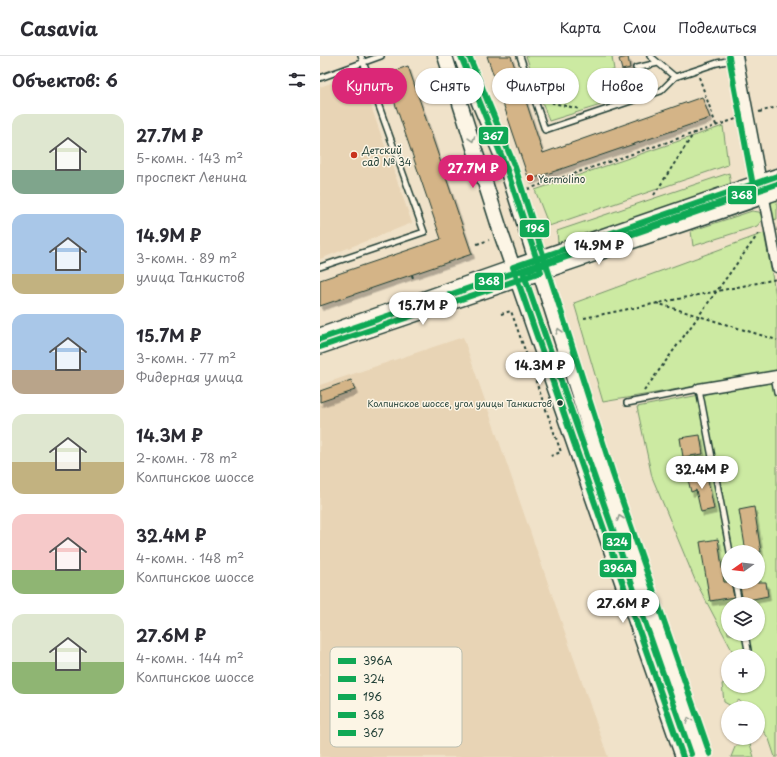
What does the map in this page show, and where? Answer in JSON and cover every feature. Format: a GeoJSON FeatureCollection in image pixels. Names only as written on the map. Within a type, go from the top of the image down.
{"type":"FeatureCollection","features":[{"type":"Feature","properties":{"kind":"main road"},"geometry":{"type":"LineString","coordinates":[[445,56],[513,267],[683,757]]}},
{"type":"Feature","properties":{"kind":"main road"},"geometry":{"type":"LineString","coordinates":[[461,56],[475,96],[492,131],[507,169],[605,476],[702,757]]}},
{"type":"Feature","properties":{"kind":"main road"},"geometry":{"type":"LineString","coordinates":[[518,280],[538,266],[777,176]]}},
{"type":"Feature","properties":{"kind":"main road"},"geometry":{"type":"LineString","coordinates":[[513,267],[538,266],[777,192]]}},
{"type":"Feature","properties":{"kind":"street"},"geometry":{"type":"LineString","coordinates":[[737,58],[777,267]]}},
{"type":"Feature","properties":{"kind":"street"},"geometry":{"type":"LineString","coordinates":[[320,335],[513,267]]}},
{"type":"Feature","properties":{"kind":"street"},"geometry":{"type":"LineString","coordinates":[[320,347],[518,280]]}},
{"type":"Feature","properties":{"kind":"street"},"geometry":{"type":"LineString","coordinates":[[699,389],[776,376]]}},
{"type":"Feature","properties":{"kind":"lane"},"geometry":{"type":"LineString","coordinates":[[320,267],[424,232],[362,56]]}},
{"type":"Feature","properties":{"kind":"lane"},"geometry":{"type":"LineString","coordinates":[[320,78],[381,56]]}},
{"type":"Feature","properties":{"kind":"lane"},"geometry":{"type":"LineString","coordinates":[[520,56],[524,68]]}},
{"type":"Feature","properties":{"kind":"lane"},"geometry":{"type":"LineString","coordinates":[[650,56],[675,77]]}},
{"type":"Feature","properties":{"kind":"lane"},"geometry":{"type":"LineString","coordinates":[[536,104],[545,130],[661,91],[675,77],[737,58]]}},
{"type":"Feature","properties":{"kind":"lane"},"geometry":{"type":"LineString","coordinates":[[636,68],[658,63]]}},
{"type":"Feature","properties":{"kind":"lane"},"geometry":{"type":"LineString","coordinates":[[776,376],[777,392]]}},
{"type":"Feature","properties":{"kind":"lane"},"geometry":{"type":"LineString","coordinates":[[627,403],[699,389],[729,545]]}},
{"type":"Feature","properties":{"kind":"path"},"geometry":{"type":"LineString","coordinates":[[696,70],[716,125]]}},
{"type":"Feature","properties":{"kind":"path"},"geometry":{"type":"LineString","coordinates":[[560,104],[573,108],[601,111]]}},
{"type":"Feature","properties":{"kind":"path"},"geometry":{"type":"LineString","coordinates":[[528,189],[716,125],[777,107]]}},
{"type":"Feature","properties":{"kind":"path"},"geometry":{"type":"LineString","coordinates":[[654,195],[694,133]]}},
{"type":"Feature","properties":{"kind":"path"},"geometry":{"type":"LineString","coordinates":[[638,400],[760,233]]}},
{"type":"Feature","properties":{"kind":"path"},"geometry":{"type":"LineString","coordinates":[[477,244],[492,239]]}},
{"type":"Feature","properties":{"kind":"path"},"geometry":{"type":"LineString","coordinates":[[584,318],[655,302],[716,293],[777,279]]}},
{"type":"Feature","properties":{"kind":"path"},"geometry":{"type":"LineString","coordinates":[[655,302],[777,340]]}},
{"type":"Feature","properties":{"kind":"path"},"geometry":{"type":"LineString","coordinates":[[501,314],[511,310],[561,452],[548,457]]}},
{"type":"Feature","properties":{"kind":"shaded area","name":"Детский сад № 34"},"geometry":{"type":"Polygon","coordinates":[[[332,83],[332,104],[370,104],[412,223],[320,259],[320,87],[332,83]]]}},
{"type":"Feature","properties":{"kind":"shaded area"},"geometry":{"type":"Polygon","coordinates":[[[463,337],[608,757],[320,757],[320,385],[463,337]]]}},
{"type":"Feature","properties":{"kind":"green space"},"geometry":{"type":"Polygon","coordinates":[[[526,56],[617,56],[612,57],[614,68],[587,68],[587,104],[604,104],[549,121],[543,104],[579,104],[579,68],[530,68],[526,56]]]}},
{"type":"Feature","properties":{"kind":"green space"},"geometry":{"type":"Polygon","coordinates":[[[723,126],[728,165],[549,226],[535,190],[723,126]]]}},
{"type":"Feature","properties":{"kind":"green space"},"geometry":{"type":"Polygon","coordinates":[[[729,173],[731,186],[558,243],[557,231],[729,173]]]}},
{"type":"Feature","properties":{"kind":"green space"},"geometry":{"type":"Polygon","coordinates":[[[777,200],[777,219],[773,220],[769,203],[777,200]]]}},
{"type":"Feature","properties":{"kind":"green space"},"geometry":{"type":"Polygon","coordinates":[[[752,211],[759,212],[762,216],[762,220],[757,226],[693,246],[691,231],[752,211]]]}},
{"type":"Feature","properties":{"kind":"green space"},"geometry":{"type":"Polygon","coordinates":[[[764,233],[777,301],[777,372],[603,402],[574,303],[764,233]]]}},
{"type":"Feature","properties":{"kind":"green space"},"geometry":{"type":"Polygon","coordinates":[[[777,380],[777,757],[775,757],[769,739],[765,734],[765,701],[724,701],[723,693],[765,693],[765,649],[731,649],[727,641],[765,641],[765,597],[721,597],[721,629],[695,580],[652,477],[637,407],[777,380]]]}},
{"type":"Feature","properties":{"kind":"green space"},"geometry":{"type":"Polygon","coordinates":[[[738,745],[750,745],[754,757],[731,757],[735,747],[738,745]]]}},
{"type":"Feature","properties":{"kind":"building"},"geometry":{"type":"Polygon","coordinates":[[[487,56],[511,56],[515,68],[492,68],[492,71],[487,56]]]}},
{"type":"Feature","properties":{"kind":"building"},"geometry":{"type":"Polygon","coordinates":[[[628,57],[630,68],[621,68],[619,59],[628,57]]]}},
{"type":"Feature","properties":{"kind":"building"},"geometry":{"type":"Polygon","coordinates":[[[408,66],[415,87],[415,104],[421,104],[472,254],[320,306],[320,280],[441,239],[395,104],[407,104],[407,68],[402,68],[408,66]]]}},
{"type":"Feature","properties":{"kind":"building"},"geometry":{"type":"Polygon","coordinates":[[[702,97],[710,118],[529,180],[503,104],[527,104],[543,153],[702,97]]]}},
{"type":"Feature","properties":{"kind":"building"},"geometry":{"type":"Polygon","coordinates":[[[351,380],[355,390],[320,402],[320,391],[351,380]]]}},
{"type":"Feature","properties":{"kind":"building"},"geometry":{"type":"Polygon","coordinates":[[[700,435],[703,454],[683,457],[680,438],[700,435]]]}},
{"type":"Feature","properties":{"kind":"building"},"geometry":{"type":"Polygon","coordinates":[[[706,471],[714,509],[701,512],[696,490],[691,492],[687,475],[706,471]]]}},
{"type":"Feature","properties":{"kind":"building"},"geometry":{"type":"Polygon","coordinates":[[[754,507],[760,545],[745,545],[739,510],[754,507]]]}},
{"type":"Feature","properties":{"kind":"building"},"geometry":{"type":"Polygon","coordinates":[[[718,539],[721,560],[721,589],[732,589],[734,597],[721,597],[721,599],[710,601],[700,542],[718,539]]]}},
{"type":"Feature","properties":{"kind":"building"},"geometry":{"type":"Polygon","coordinates":[[[766,582],[768,596],[742,597],[740,589],[765,589],[766,582]]]}},
{"type":"Feature","properties":{"kind":"transit line","name":"367"},"geometry":{"type":"LineString","coordinates":[[320,347],[541,272],[506,167],[461,56]]}},
{"type":"Feature","properties":{"kind":"transit line","name":"196"},"geometry":{"type":"LineString","coordinates":[[469,56],[515,167],[613,474],[710,754]]}},
{"type":"Feature","properties":{"kind":"transit line","name":"368"},"geometry":{"type":"LineString","coordinates":[[320,339],[754,191],[729,57]]}},
{"type":"Feature","properties":{"kind":"transit line","name":"396А"},"geometry":{"type":"LineString","coordinates":[[683,757],[513,267],[777,176]]}},
{"type":"Feature","properties":{"kind":"transit line","name":"324"},"geometry":{"type":"LineString","coordinates":[[691,754],[523,272],[777,184]]}},
{"type":"Feature","properties":{"kind":"place","name":"Детский сад № 34"},"geometry":{"type":"Point","coordinates":[354,155]}},
{"type":"Feature","properties":{"kind":"place","name":"Yermolino"},"geometry":{"type":"Point","coordinates":[530,178]}},
{"type":"Feature","properties":{"kind":"place","name":"Колпинское шоссе, угол улицы Танкистов"},"geometry":{"type":"Point","coordinates":[560,403]}}]}
